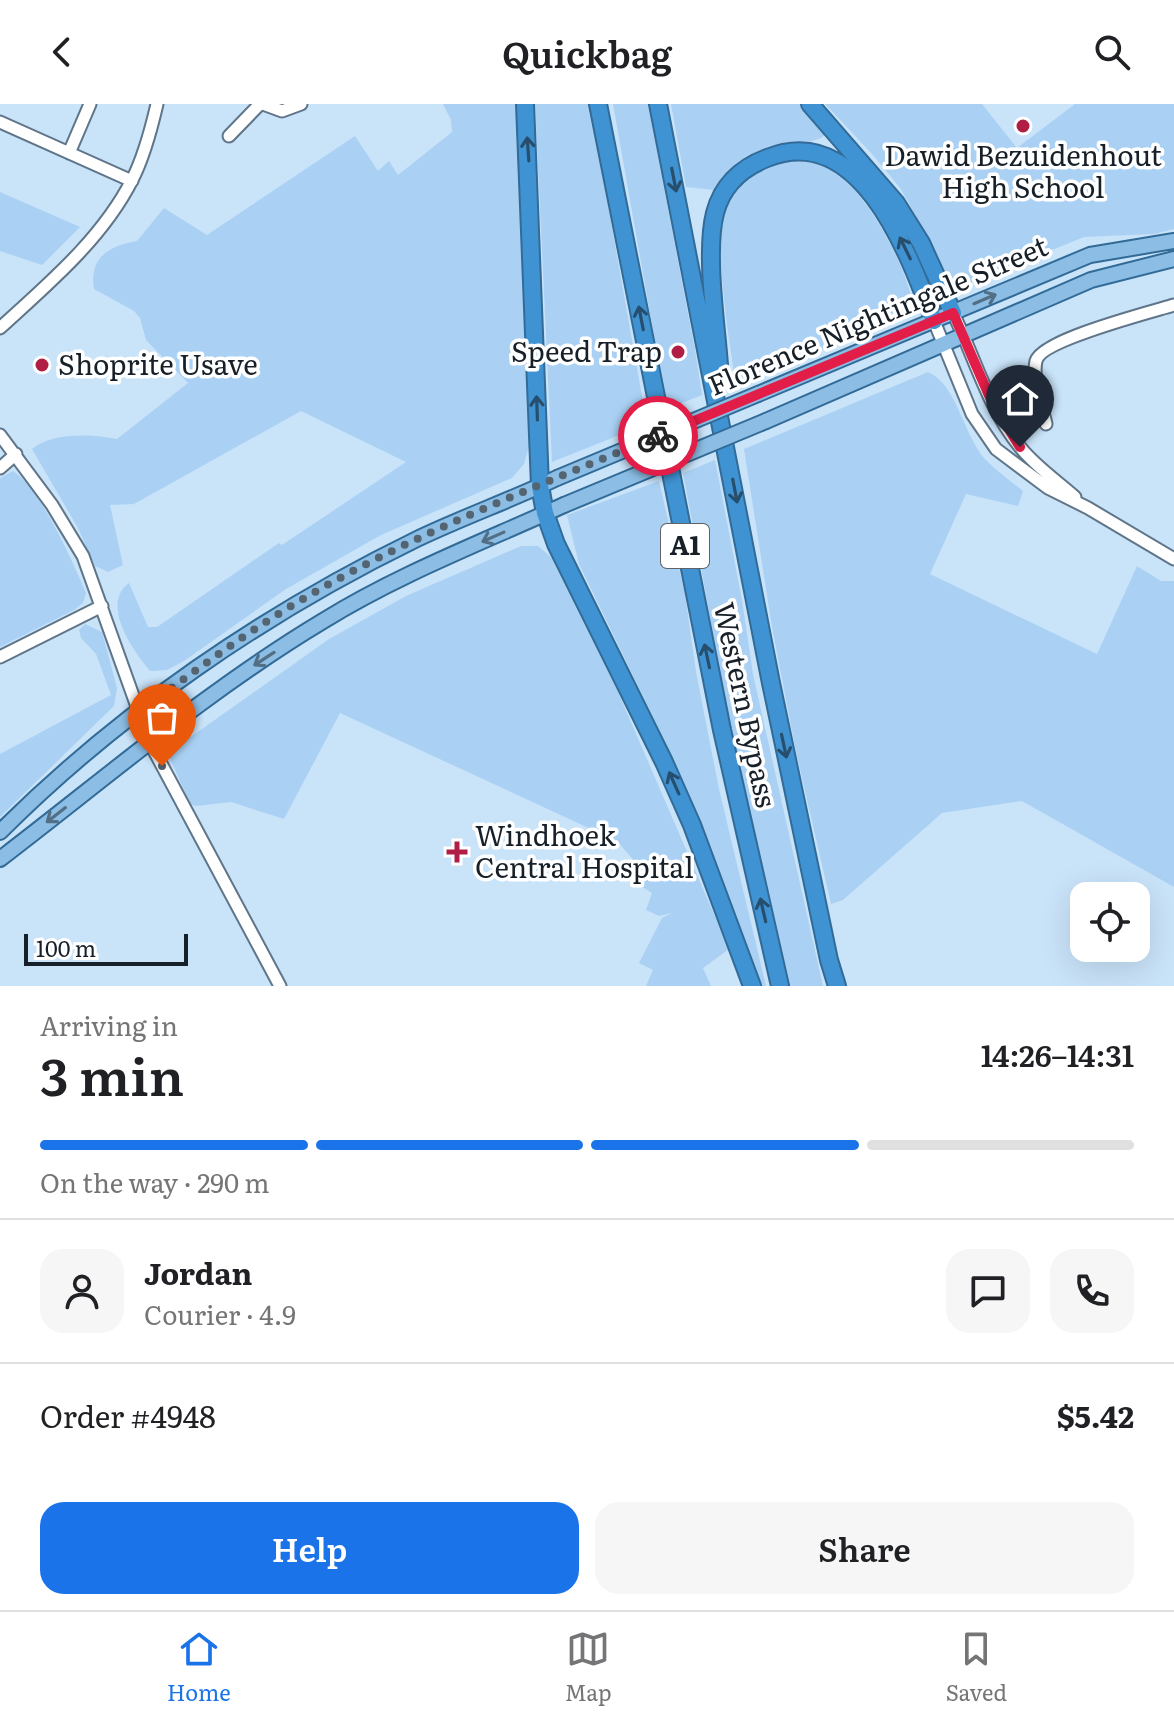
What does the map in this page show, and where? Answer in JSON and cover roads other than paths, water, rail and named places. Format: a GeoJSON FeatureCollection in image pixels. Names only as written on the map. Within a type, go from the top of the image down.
{"type":"FeatureCollection","features":[{"type":"Feature","properties":{"kind":"highway"},"geometry":{"type":"LineString","coordinates":[[525,104],[540,486],[545,513],[556,544],[692,825],[752,986]]}},
{"type":"Feature","properties":{"kind":"highway","name":"Western Bypass"},"geometry":{"type":"LineString","coordinates":[[598,104],[722,730],[780,986]]}},
{"type":"Feature","properties":{"kind":"highway","name":"Western Bypass"},"geometry":{"type":"LineString","coordinates":[[658,104],[771,683],[837,986]]}},
{"type":"Feature","properties":{"kind":"highway"},"geometry":{"type":"LineString","coordinates":[[810,104],[896,203],[921,243],[953,313]]}},
{"type":"Feature","properties":{"kind":"highway"},"geometry":{"type":"LineString","coordinates":[[722,426],[711,241],[715,213],[725,188],[750,166],[780,153],[817,154],[839,162],[863,184],[889,219],[915,269],[934,321]]}},
{"type":"Feature","properties":{"kind":"main road","name":"Florence Nightingale Street"},"geometry":{"type":"LineString","coordinates":[[0,832],[57,778],[138,712],[240,639],[334,582],[417,540],[557,478],[1090,255],[1174,241]]}},
{"type":"Feature","properties":{"kind":"main road","name":"Florence Nightingale Street"},"geometry":{"type":"LineString","coordinates":[[0,859],[235,678],[324,620],[407,576],[545,513],[1091,280],[1174,259]]}},
{"type":"Feature","properties":{"kind":"street"},"geometry":{"type":"LineString","coordinates":[[69,153],[90,104]]}},
{"type":"Feature","properties":{"kind":"street"},"geometry":{"type":"LineString","coordinates":[[0,328],[61,272],[94,234],[132,181],[144,152],[157,104]]}},
{"type":"Feature","properties":{"kind":"street"},"geometry":{"type":"LineString","coordinates":[[229,136],[262,104],[282,111],[301,104]]}},
{"type":"Feature","properties":{"kind":"street"},"geometry":{"type":"LineString","coordinates":[[0,122],[132,181]]}},
{"type":"Feature","properties":{"kind":"street"},"geometry":{"type":"LineString","coordinates":[[1046,424],[1037,378],[1039,355],[1050,346],[1174,305]]}},
{"type":"Feature","properties":{"kind":"street"},"geometry":{"type":"LineString","coordinates":[[953,313],[991,400],[1020,447],[1088,508]]}},
{"type":"Feature","properties":{"kind":"street"},"geometry":{"type":"LineString","coordinates":[[934,321],[972,414],[996,449],[1048,488],[1174,559]]}},
{"type":"Feature","properties":{"kind":"street"},"geometry":{"type":"LineString","coordinates":[[0,435],[71,533],[102,606],[150,743],[280,986]]}},
{"type":"Feature","properties":{"kind":"street"},"geometry":{"type":"LineString","coordinates":[[0,468],[16,454]]}},
{"type":"Feature","properties":{"kind":"street"},"geometry":{"type":"LineString","coordinates":[[0,657],[102,606]]}},
{"type":"Feature","properties":{"kind":"place","name":"Dawid Bezuidenhout High School"},"geometry":{"type":"Point","coordinates":[1023,126]}},
{"type":"Feature","properties":{"kind":"place","name":"Speed Trap"},"geometry":{"type":"Point","coordinates":[678,352]}},
{"type":"Feature","properties":{"kind":"place","name":"Shoprite Usave"},"geometry":{"type":"Point","coordinates":[42,365]}},
{"type":"Feature","properties":{"kind":"place","name":"Windhoek Central Hospital"},"geometry":{"type":"Point","coordinates":[457,852]}}]}
